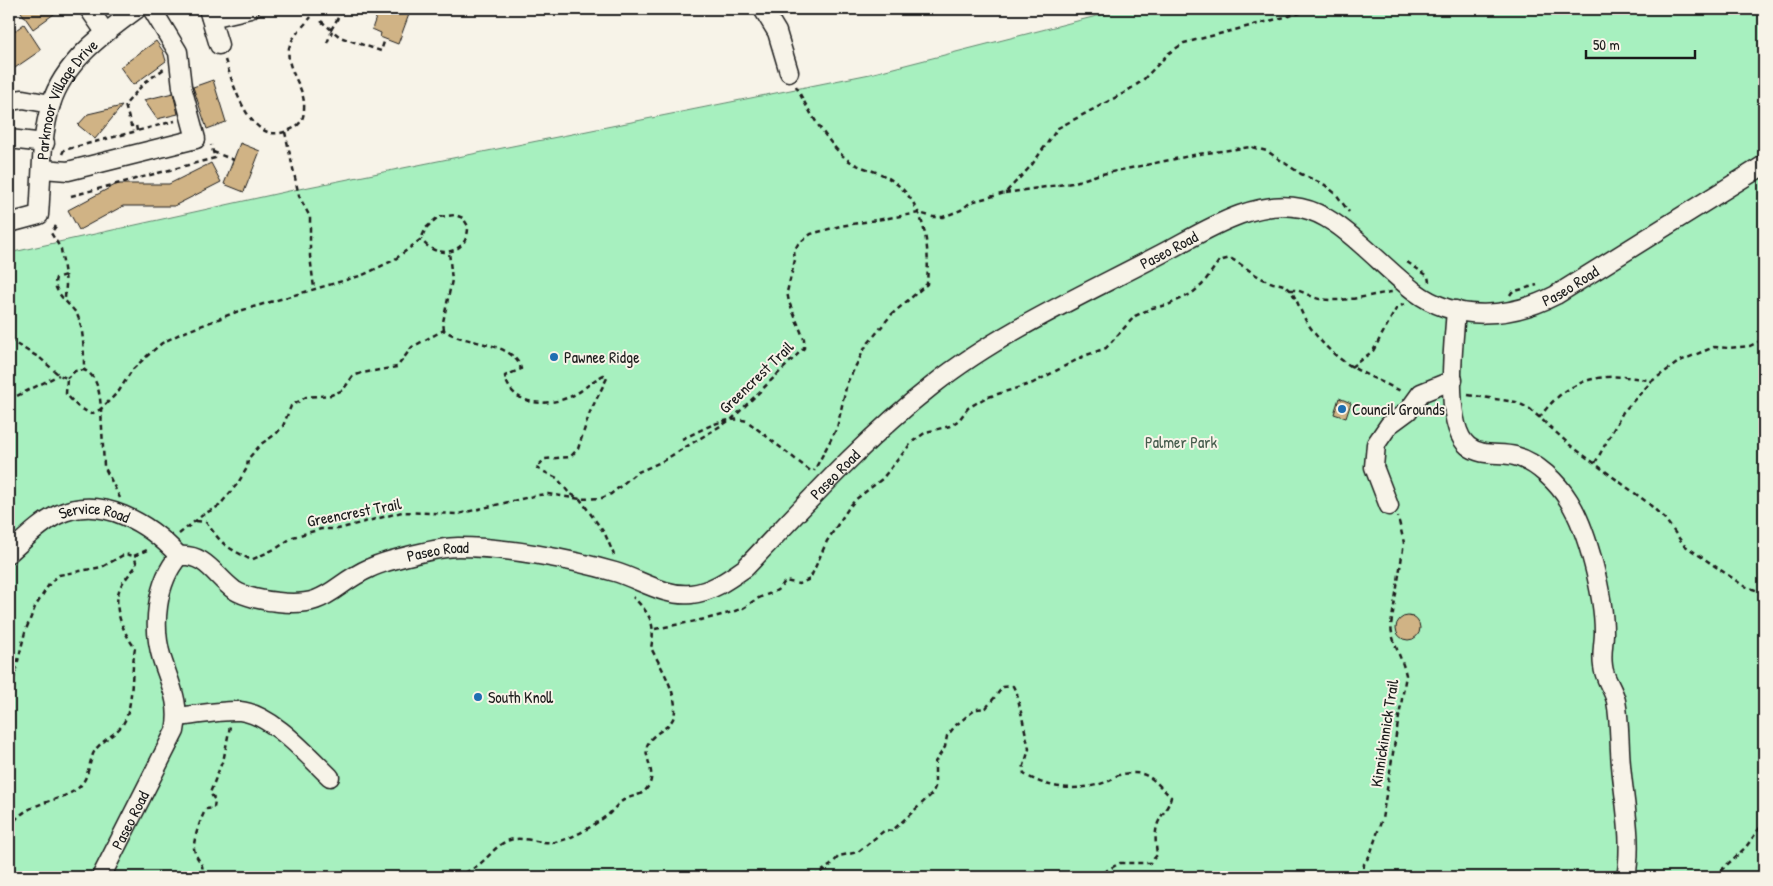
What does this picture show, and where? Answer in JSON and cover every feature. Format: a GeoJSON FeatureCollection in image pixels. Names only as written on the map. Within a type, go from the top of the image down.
{"type":"FeatureCollection","features":[{"type":"Feature","properties":{"kind":"street"},"geometry":{"type":"LineString","coordinates":[[89,9],[105,32]]}},
{"type":"Feature","properties":{"kind":"street","name":"Parkmoor Village Drive"},"geometry":{"type":"LineString","coordinates":[[13,222],[39,215],[44,143],[51,104],[70,68],[105,32],[137,9]]}},
{"type":"Feature","properties":{"kind":"street"},"geometry":{"type":"LineString","coordinates":[[43,169],[68,170],[196,139],[182,87],[178,52],[152,9]]}},
{"type":"Feature","properties":{"kind":"street"},"geometry":{"type":"LineString","coordinates":[[219,44],[210,13],[250,9]]}},
{"type":"Feature","properties":{"kind":"street"},"geometry":{"type":"LineString","coordinates":[[762,9],[777,32],[789,72]]}},
{"type":"Feature","properties":{"kind":"street"},"geometry":{"type":"LineString","coordinates":[[9,101],[22,99],[51,104]]}},
{"type":"Feature","properties":{"kind":"street"},"geometry":{"type":"LineString","coordinates":[[9,139],[44,143]]}},
{"type":"Feature","properties":{"kind":"street","name":"Paseo Road"},"geometry":{"type":"LineString","coordinates":[[174,550],[203,560],[236,591],[277,602],[316,601],[329,595],[368,569],[386,562],[457,547],[555,558],[616,572],[672,593],[690,594],[717,586],[744,568],[820,478],[934,384],[1003,338],[1232,218],[1274,206],[1289,206],[1312,211],[1347,232],[1410,287],[1431,301],[1456,310],[1482,314],[1501,313],[1517,311],[1537,305],[1590,276],[1764,165]]}},
{"type":"Feature","properties":{"kind":"street"},"geometry":{"type":"LineString","coordinates":[[1456,310],[1453,387],[1456,423],[1463,440],[1469,447],[1479,452],[1516,456],[1533,464],[1560,487],[1571,503],[1581,524],[1596,578],[1600,602],[1604,632],[1602,648],[1605,678],[1616,701],[1628,851],[1626,877]]}},
{"type":"Feature","properties":{"kind":"street"},"geometry":{"type":"LineString","coordinates":[[1390,506],[1378,481],[1374,467],[1376,444],[1383,432],[1408,412],[1416,398],[1427,390],[1453,387]]}},
{"type":"Feature","properties":{"kind":"street","name":"Service Road"},"geometry":{"type":"LineString","coordinates":[[9,553],[43,524],[67,511],[84,507],[103,509],[129,517],[174,550]]}},
{"type":"Feature","properties":{"kind":"street"},"geometry":{"type":"LineString","coordinates":[[174,550],[171,565],[159,598],[158,622],[161,657],[177,702],[178,717],[241,711],[266,720],[330,777]]}},
{"type":"Feature","properties":{"kind":"street","name":"Paseo Road"},"geometry":{"type":"LineString","coordinates":[[101,877],[174,731],[178,717]]}},
{"type":"Feature","properties":{"kind":"path"},"geometry":{"type":"LineString","coordinates":[[327,43],[343,9]]}},
{"type":"Feature","properties":{"kind":"path","name":"Greencrest Trail"},"geometry":{"type":"LineString","coordinates":[[195,521],[206,522],[217,540],[228,549],[251,560],[277,548],[293,537],[321,529],[348,527],[402,512],[458,514],[548,494],[580,499],[602,498],[611,494],[636,473],[662,462],[732,418],[804,348],[800,328],[789,302],[787,292],[795,260],[794,251],[798,244],[811,234],[840,226],[919,213],[933,217],[943,217],[961,210],[972,202],[1005,193],[1032,166],[1058,128],[1124,93],[1142,81],[1169,53],[1184,43],[1316,9]]}},
{"type":"Feature","properties":{"kind":"path"},"geometry":{"type":"LineString","coordinates":[[219,44],[235,90],[256,126],[272,134],[285,132],[296,128],[302,121],[304,111],[302,90],[292,72],[289,61],[290,45],[311,17]]}},
{"type":"Feature","properties":{"kind":"path"},"geometry":{"type":"LineString","coordinates":[[321,20],[340,37],[380,51],[386,39]]}},
{"type":"Feature","properties":{"kind":"path"},"geometry":{"type":"LineString","coordinates":[[137,131],[136,125],[131,126],[126,105],[145,82],[165,68]]}},
{"type":"Feature","properties":{"kind":"path"},"geometry":{"type":"LineString","coordinates":[[682,439],[721,421],[732,418],[747,421],[820,478],[837,428],[846,383],[866,346],[892,315],[927,284],[929,254],[919,213],[900,186],[883,175],[850,162],[807,110],[789,72]]}},
{"type":"Feature","properties":{"kind":"path"},"geometry":{"type":"LineString","coordinates":[[60,158],[64,150],[181,119]]}},
{"type":"Feature","properties":{"kind":"path"},"geometry":{"type":"LineString","coordinates":[[285,132],[299,196],[310,217],[310,256],[314,288]]}},
{"type":"Feature","properties":{"kind":"path"},"geometry":{"type":"LineString","coordinates":[[1005,193],[1072,183],[1097,175],[1199,154],[1250,147],[1267,151],[1301,174],[1325,185],[1336,194],[1354,219]]}},
{"type":"Feature","properties":{"kind":"path"},"geometry":{"type":"LineString","coordinates":[[213,152],[234,160]]}},
{"type":"Feature","properties":{"kind":"path"},"geometry":{"type":"LineString","coordinates":[[129,517],[104,466],[101,408],[98,386],[84,370],[75,371],[67,378],[66,394],[77,406],[91,414],[101,408],[119,391],[132,370],[162,343],[205,323],[314,288],[363,275],[394,260],[421,239],[426,228],[438,217],[455,215],[463,218],[468,226],[468,233],[460,246],[449,252],[437,253],[427,248],[421,239]]}},
{"type":"Feature","properties":{"kind":"path"},"geometry":{"type":"LineString","coordinates":[[56,226],[51,233],[61,249],[66,284],[64,300]]}},
{"type":"Feature","properties":{"kind":"path"},"geometry":{"type":"LineString","coordinates":[[449,252],[452,280],[443,322],[444,330],[453,336],[465,340],[489,344],[512,356],[518,362],[520,369],[505,376],[511,392],[518,398],[534,403],[562,400],[582,390],[591,381],[604,375],[607,378],[593,405],[578,449],[570,457],[545,459],[536,468],[557,478],[569,493],[580,499]]}},
{"type":"Feature","properties":{"kind":"path"},"geometry":{"type":"LineString","coordinates":[[655,629],[712,619],[744,608],[760,597],[773,594],[780,590],[785,582],[799,584],[810,580],[827,541],[848,509],[855,500],[882,479],[912,442],[926,432],[950,426],[959,420],[968,408],[985,398],[1033,383],[1084,356],[1106,348],[1135,316],[1152,308],[1168,305],[1191,294],[1202,285],[1219,261],[1230,258],[1272,283],[1283,284],[1290,290],[1300,313],[1325,348],[1350,367],[1416,398]]}},
{"type":"Feature","properties":{"kind":"path"},"geometry":{"type":"LineString","coordinates":[[65,275],[56,278],[54,282],[56,290],[75,311],[81,325],[84,370]]}},
{"type":"Feature","properties":{"kind":"path"},"geometry":{"type":"LineString","coordinates":[[1290,290],[1299,290],[1321,299],[1358,299],[1410,287]]}},
{"type":"Feature","properties":{"kind":"path"},"geometry":{"type":"LineString","coordinates":[[1350,367],[1373,351],[1396,308],[1405,303],[1410,287]]}},
{"type":"Feature","properties":{"kind":"path"},"geometry":{"type":"LineString","coordinates":[[9,698],[26,632],[35,607],[50,583],[59,575],[102,567],[125,554],[134,556],[153,547],[174,550],[195,521],[219,506],[238,483],[247,468],[248,459],[261,444],[276,434],[283,426],[291,406],[306,396],[331,395],[343,390],[353,376],[397,367],[412,347],[444,330]]}},
{"type":"Feature","properties":{"kind":"path"},"geometry":{"type":"LineString","coordinates":[[1595,463],[1623,412],[1652,381],[1680,361],[1714,347],[1750,346],[1764,339]]}},
{"type":"Feature","properties":{"kind":"path"},"geometry":{"type":"LineString","coordinates":[[9,340],[40,358],[59,375],[67,378]]}},
{"type":"Feature","properties":{"kind":"path"},"geometry":{"type":"LineString","coordinates":[[9,400],[59,375]]}},
{"type":"Feature","properties":{"kind":"path"},"geometry":{"type":"LineString","coordinates":[[1539,418],[1556,397],[1579,384],[1596,378],[1613,375],[1652,381]]}},
{"type":"Feature","properties":{"kind":"path"},"geometry":{"type":"LineString","coordinates":[[1453,387],[1516,402],[1530,409],[1595,463],[1648,503],[1665,519],[1684,545],[1744,586],[1764,593]]}},
{"type":"Feature","properties":{"kind":"path","name":"Kinnickinnick Trail"},"geometry":{"type":"LineString","coordinates":[[1363,877],[1364,864],[1370,855],[1382,819],[1406,675],[1402,658],[1391,638],[1391,625],[1404,543],[1399,518],[1390,506]]}},
{"type":"Feature","properties":{"kind":"path"},"geometry":{"type":"LineString","coordinates":[[9,828],[20,815],[33,806],[76,790],[84,780],[94,752],[117,732],[124,722],[129,705],[135,648],[122,630],[119,593],[122,585],[137,565],[134,556]]}},
{"type":"Feature","properties":{"kind":"path"},"geometry":{"type":"LineString","coordinates":[[458,877],[478,866],[499,845],[511,839],[555,842],[574,836],[591,828],[625,799],[645,792],[650,782],[651,773],[646,751],[648,744],[652,738],[672,721],[674,711],[671,689],[662,665],[654,654]]}},
{"type":"Feature","properties":{"kind":"path"},"geometry":{"type":"LineString","coordinates":[[813,877],[831,865],[839,856],[858,852],[885,830],[892,830],[901,820],[926,801],[935,787],[935,762],[945,747],[948,736],[956,725],[976,709],[986,708],[1003,687],[1013,686],[1017,694],[1029,749],[1024,774],[1042,785],[1054,787],[1088,786],[1110,781],[1119,775],[1144,774],[1153,779],[1172,797],[1170,805],[1158,822],[1156,833],[1157,856],[1150,863],[1120,863],[1100,874],[1086,877]]}},
{"type":"Feature","properties":{"kind":"path"},"geometry":{"type":"LineString","coordinates":[[200,877],[203,865],[197,857],[193,846],[201,816],[206,809],[214,808],[215,800],[210,793],[224,757],[230,732],[229,712]]}},
{"type":"Feature","properties":{"kind":"path"},"geometry":{"type":"LineString","coordinates":[[1714,877],[1746,847],[1764,822]]}},
{"type":"Feature","properties":{"kind":"green space","name":"Palmer Park"},"geometry":{"type":"Polygon","coordinates":[[[1124,9],[1764,9],[1764,877],[9,877],[9,253],[289,191],[870,74],[1124,9]]]}},
{"type":"Feature","properties":{"kind":"building"},"geometry":{"type":"Polygon","coordinates":[[[19,9],[61,9],[33,29],[19,9]]]}},
{"type":"Feature","properties":{"kind":"building"},"geometry":{"type":"Polygon","coordinates":[[[379,9],[411,9],[398,44],[380,37],[381,33],[372,29],[379,9]]]}},
{"type":"Feature","properties":{"kind":"building"},"geometry":{"type":"Polygon","coordinates":[[[24,24],[41,50],[9,72],[9,35],[24,24]]]}},
{"type":"Feature","properties":{"kind":"building"},"geometry":{"type":"Polygon","coordinates":[[[156,41],[163,51],[166,61],[133,85],[120,67],[156,41]]]}},
{"type":"Feature","properties":{"kind":"building"},"geometry":{"type":"Polygon","coordinates":[[[213,80],[226,122],[207,129],[193,87],[213,80]]]}},
{"type":"Feature","properties":{"kind":"building"},"geometry":{"type":"Polygon","coordinates":[[[173,93],[178,114],[157,119],[144,100],[173,93]]]}},
{"type":"Feature","properties":{"kind":"building"},"geometry":{"type":"Polygon","coordinates":[[[122,106],[95,139],[78,125],[88,114],[122,106]]]}},
{"type":"Feature","properties":{"kind":"building"},"geometry":{"type":"Polygon","coordinates":[[[240,143],[260,151],[244,192],[224,184],[240,143]]]}},
{"type":"Feature","properties":{"kind":"building"},"geometry":{"type":"Polygon","coordinates":[[[211,163],[221,182],[174,206],[123,206],[79,230],[68,210],[117,184],[169,184],[211,163]]]}},
{"type":"Feature","properties":{"kind":"building","name":"Council Grounds"},"geometry":{"type":"Polygon","coordinates":[[[1339,398],[1351,403],[1346,418],[1334,414],[1339,398]]]}},
{"type":"Feature","properties":{"kind":"building"},"geometry":{"type":"Polygon","coordinates":[[[1408,616],[1416,620],[1420,628],[1416,636],[1408,640],[1400,636],[1396,628],[1400,620],[1408,616]]]}},
{"type":"Feature","properties":{"kind":"place","name":"Pawnee Ridge"},"geometry":{"type":"Point","coordinates":[554,357]}},
{"type":"Feature","properties":{"kind":"place","name":"Council Grounds"},"geometry":{"type":"Point","coordinates":[1342,409]}},
{"type":"Feature","properties":{"kind":"place","name":"South Knoll"},"geometry":{"type":"Point","coordinates":[478,697]}}]}
